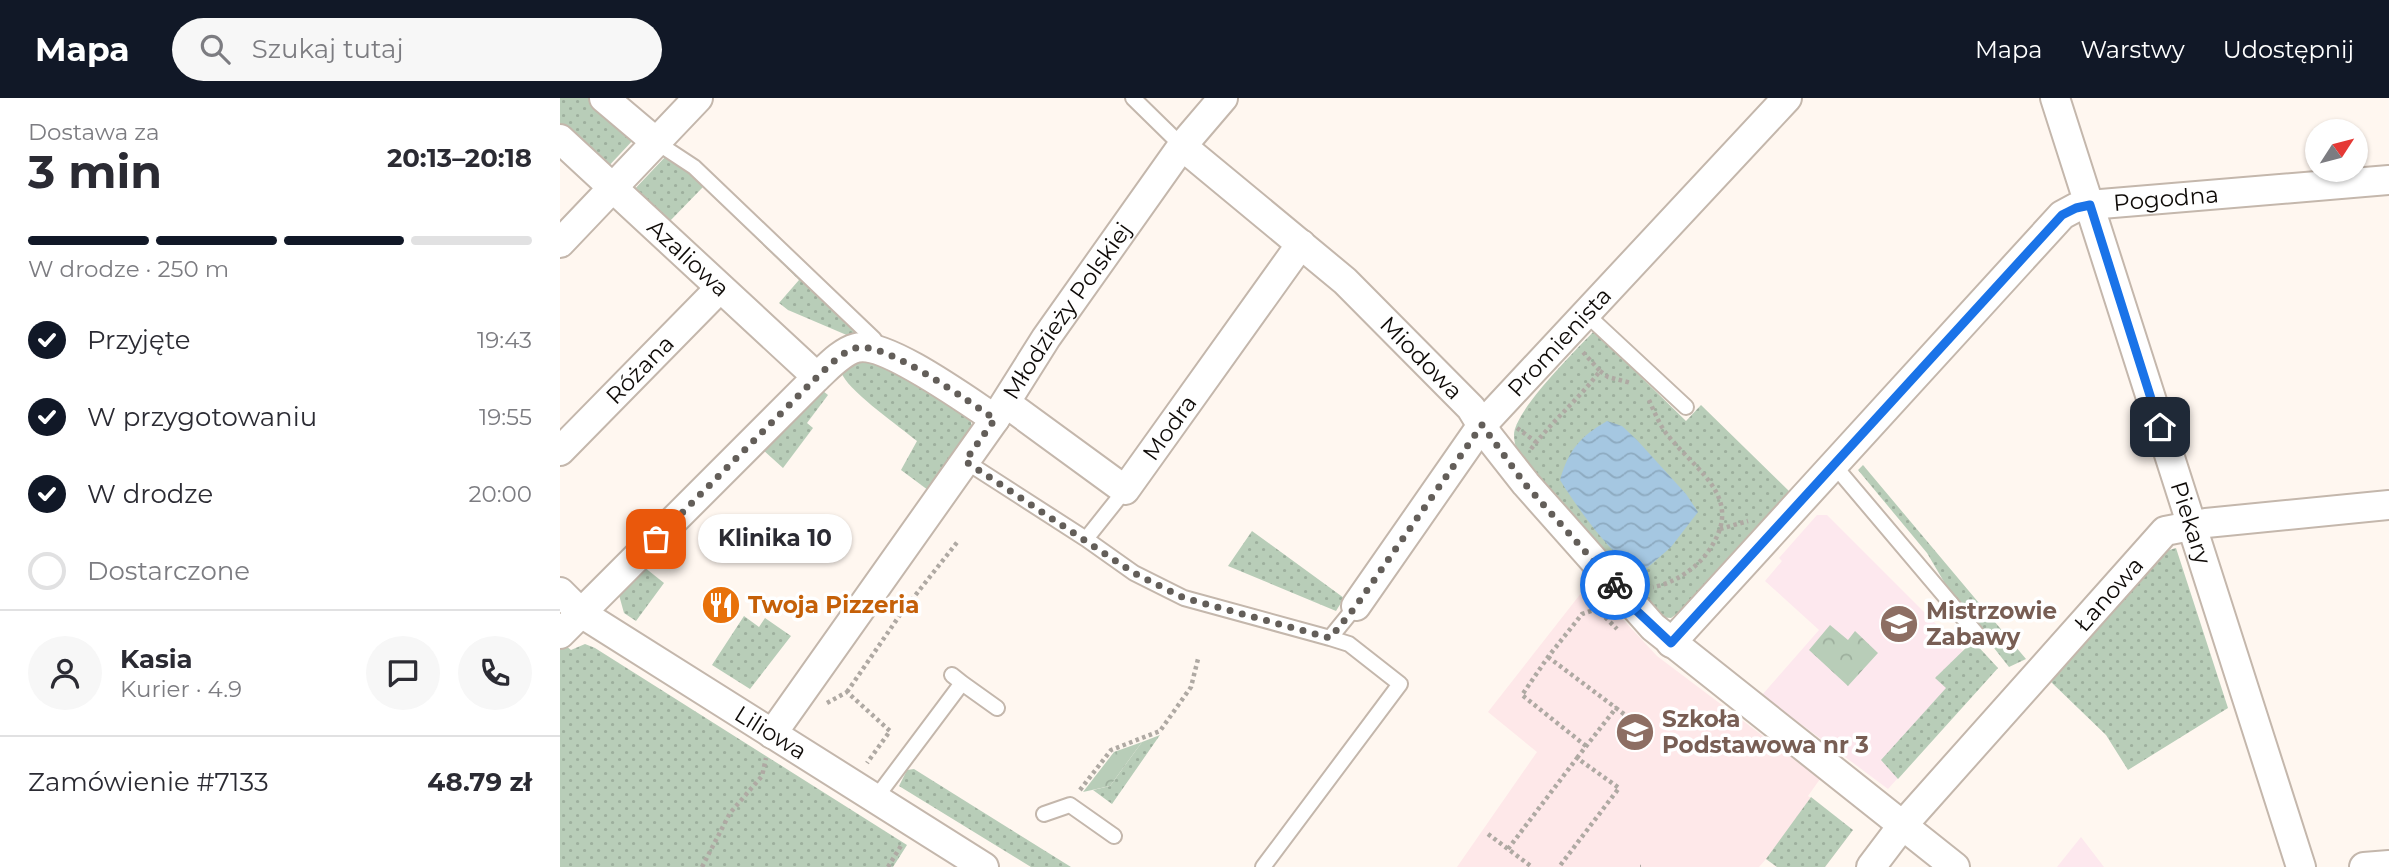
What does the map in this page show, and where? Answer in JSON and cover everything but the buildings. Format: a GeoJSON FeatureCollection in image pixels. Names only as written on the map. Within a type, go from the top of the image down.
{"type":"FeatureCollection","features":[{"type":"Feature","properties":{"kind":"street"},"geometry":{"type":"LineString","coordinates":[[604,98],[656,142]]}},
{"type":"Feature","properties":{"kind":"street"},"geometry":{"type":"LineString","coordinates":[[560,243],[698,98]]}},
{"type":"Feature","properties":{"kind":"street","name":"Młodzieży Polskiej"},"geometry":{"type":"LineString","coordinates":[[769,742],[1000,411],[1046,338],[1182,146],[1223,98]]}},
{"type":"Feature","properties":{"kind":"street","name":"Promienista"},"geometry":{"type":"LineString","coordinates":[[1356,606],[1482,425],[1787,98]]}},
{"type":"Feature","properties":{"kind":"street","name":"Piekary"},"geometry":{"type":"LineString","coordinates":[[2054,98],[2301,867]]}},
{"type":"Feature","properties":{"kind":"street","name":"Azaliowa"},"geometry":{"type":"LineString","coordinates":[[560,139],[817,377]]}},
{"type":"Feature","properties":{"kind":"street","name":"Miodowa"},"geometry":{"type":"LineString","coordinates":[[1182,146],[1301,244],[1365,301],[1471,408],[1525,484],[1641,600],[1671,643],[1955,867]]}},
{"type":"Feature","properties":{"kind":"street","name":"Pogodna"},"geometry":{"type":"LineString","coordinates":[[1671,643],[2062,215],[2090,205],[2389,180]]}},
{"type":"Feature","properties":{"kind":"street","name":"Modra"},"geometry":{"type":"LineString","coordinates":[[1125,490],[1301,244]]}},
{"type":"Feature","properties":{"kind":"street","name":"Różana"},"geometry":{"type":"LineString","coordinates":[[560,451],[719,289]]}},
{"type":"Feature","properties":{"kind":"street"},"geometry":{"type":"LineString","coordinates":[[560,634],[817,377],[844,354],[857,347],[872,348],[895,356],[1000,411],[1125,490]]}},
{"type":"Feature","properties":{"kind":"street","name":"Łanowa"},"geometry":{"type":"LineString","coordinates":[[1871,867],[1902,826],[2165,531],[2191,525],[2389,505]]}},
{"type":"Feature","properties":{"kind":"street","name":"Liliowa"},"geometry":{"type":"LineString","coordinates":[[560,592],[581,613],[769,742],[875,799],[984,867]]}},
{"type":"Feature","properties":{"kind":"street"},"geometry":{"type":"LineString","coordinates":[[2364,867],[2389,865]]}},
{"type":"Feature","properties":{"kind":"lane"},"geometry":{"type":"LineString","coordinates":[[1133,98],[1182,146]]}},
{"type":"Feature","properties":{"kind":"lane"},"geometry":{"type":"LineString","coordinates":[[656,142],[704,176],[874,339],[872,348]]}},
{"type":"Feature","properties":{"kind":"lane"},"geometry":{"type":"LineString","coordinates":[[1586,314],[1686,407]]}},
{"type":"Feature","properties":{"kind":"lane"},"geometry":{"type":"LineString","coordinates":[[965,461],[1134,573],[1184,598],[1349,644],[1400,684],[1263,867]]}},
{"type":"Feature","properties":{"kind":"lane"},"geometry":{"type":"LineString","coordinates":[[1833,464],[1976,633]]}},
{"type":"Feature","properties":{"kind":"lane"},"geometry":{"type":"LineString","coordinates":[[1086,539],[1125,490]]}},
{"type":"Feature","properties":{"kind":"lane"},"geometry":{"type":"LineString","coordinates":[[1330,638],[1356,606]]}},
{"type":"Feature","properties":{"kind":"lane"},"geometry":{"type":"LineString","coordinates":[[875,799],[957,679],[997,708]]}},
{"type":"Feature","properties":{"kind":"lane"},"geometry":{"type":"LineString","coordinates":[[1044,814],[1070,806],[1114,836]]}},
{"type":"Feature","properties":{"kind":"path"},"geometry":{"type":"LineString","coordinates":[[1574,343],[1608,377],[1639,386]]}},
{"type":"Feature","properties":{"kind":"path"},"geometry":{"type":"LineString","coordinates":[[1528,453],[1552,422],[1584,392],[1600,371]]}},
{"type":"Feature","properties":{"kind":"path"},"geometry":{"type":"LineString","coordinates":[[1586,746],[1522,695],[1582,614],[1597,609],[1619,631],[1641,600],[1656,587],[1672,581],[1700,562],[1709,551],[1723,516],[1717,489],[1668,436],[1648,397]]}},
{"type":"Feature","properties":{"kind":"path"},"geometry":{"type":"LineString","coordinates":[[823,704],[847,692],[902,612],[959,540]]}},
{"type":"Feature","properties":{"kind":"path"},"geometry":{"type":"LineString","coordinates":[[1548,657],[1649,733]]}},
{"type":"Feature","properties":{"kind":"path"},"geometry":{"type":"LineString","coordinates":[[1070,806],[1111,750],[1160,731],[1191,687],[1198,659]]}},
{"type":"Feature","properties":{"kind":"path"},"geometry":{"type":"LineString","coordinates":[[847,692],[890,731],[864,767]]}},
{"type":"Feature","properties":{"kind":"path"},"geometry":{"type":"LineString","coordinates":[[1508,849],[1616,708]]}},
{"type":"Feature","properties":{"kind":"path"},"geometry":{"type":"LineString","coordinates":[[702,867],[730,813],[762,776],[769,742]]}},
{"type":"Feature","properties":{"kind":"path"},"geometry":{"type":"LineString","coordinates":[[1559,867],[1619,788],[1577,758]]}},
{"type":"Feature","properties":{"kind":"path"},"geometry":{"type":"LineString","coordinates":[[1488,834],[1532,867]]}},
{"type":"Feature","properties":{"kind":"path"},"geometry":{"type":"LineString","coordinates":[[888,867],[906,837]]}},
{"type":"Feature","properties":{"kind":"shaded area"},"geometry":{"type":"Polygon","coordinates":[[[1817,515],[1827,515],[1985,673],[1986,680],[1888,789],[1762,695],[1819,630],[1765,581],[1782,561],[1779,558],[1817,515]]]}},
{"type":"Feature","properties":{"kind":"shaded area","name":"Szkoła Podstawowa nr 3"},"geometry":{"type":"Polygon","coordinates":[[[1589,583],[1657,656],[1820,779],[1808,796],[1853,830],[1825,867],[1777,867],[1766,859],[1759,867],[1457,867],[1537,752],[1488,712],[1589,583]]]}},
{"type":"Feature","properties":{"kind":"shaded area"},"geometry":{"type":"Polygon","coordinates":[[[2081,837],[2104,867],[2057,867],[2081,837]]]}},
{"type":"Feature","properties":{"kind":"green space"},"geometry":{"type":"Polygon","coordinates":[[[560,98],[589,98],[635,138],[605,170],[560,124],[560,98]]]}},
{"type":"Feature","properties":{"kind":"green space"},"geometry":{"type":"Polygon","coordinates":[[[666,156],[680,164],[868,340],[863,342],[788,310],[779,303],[799,280],[703,187],[669,222],[631,193],[666,156]]]}},
{"type":"Feature","properties":{"kind":"green space"},"geometry":{"type":"Polygon","coordinates":[[[1594,331],[1686,421],[1701,405],[1791,493],[1671,618],[1658,617],[1521,462],[1515,445],[1514,435],[1524,411],[1547,381],[1594,331]]]}},
{"type":"Feature","properties":{"kind":"green space"},"geometry":{"type":"Polygon","coordinates":[[[844,360],[887,364],[962,412],[971,422],[973,433],[932,493],[901,470],[917,441],[866,401],[848,383],[842,372],[844,360]]]}},
{"type":"Feature","properties":{"kind":"green space"},"geometry":{"type":"Polygon","coordinates":[[[818,387],[828,395],[807,423],[813,428],[783,468],[761,448],[818,387]]]}},
{"type":"Feature","properties":{"kind":"green space"},"geometry":{"type":"Polygon","coordinates":[[[1863,465],[2026,659],[2009,667],[1950,592],[1927,553],[1858,470],[1863,465]]]}},
{"type":"Feature","properties":{"kind":"green space"},"geometry":{"type":"Polygon","coordinates":[[[1252,531],[1344,598],[1336,611],[1228,566],[1252,531]]]}},
{"type":"Feature","properties":{"kind":"green space"},"geometry":{"type":"Polygon","coordinates":[[[2176,548],[2228,708],[2128,770],[2106,735],[2051,682],[2166,551],[2176,548]]]}},
{"type":"Feature","properties":{"kind":"green space"},"geometry":{"type":"Polygon","coordinates":[[[644,567],[664,583],[636,621],[624,613],[619,595],[644,567]]]}},
{"type":"Feature","properties":{"kind":"green space"},"geometry":{"type":"Polygon","coordinates":[[[744,616],[759,627],[765,618],[791,636],[750,689],[712,665],[744,616]]]}},
{"type":"Feature","properties":{"kind":"green space"},"geometry":{"type":"Polygon","coordinates":[[[1830,625],[1848,640],[1855,631],[1878,653],[1848,686],[1809,650],[1830,625]]]}},
{"type":"Feature","properties":{"kind":"green space"},"geometry":{"type":"Polygon","coordinates":[[[1973,641],[1998,668],[1898,779],[1881,760],[1946,688],[1935,678],[1973,641]]]}},
{"type":"Feature","properties":{"kind":"green space"},"geometry":{"type":"Polygon","coordinates":[[[585,644],[907,845],[893,867],[560,867],[560,650],[565,645],[571,650],[585,644]]]}},
{"type":"Feature","properties":{"kind":"green space"},"geometry":{"type":"Polygon","coordinates":[[[1160,735],[1112,804],[1093,790],[1110,786],[1142,742],[1160,735]]]}},
{"type":"Feature","properties":{"kind":"green space"},"geometry":{"type":"Polygon","coordinates":[[[1142,742],[1110,786],[1083,792],[1114,752],[1142,742]]]}},
{"type":"Feature","properties":{"kind":"green space"},"geometry":{"type":"Polygon","coordinates":[[[914,769],[1071,867],[1031,867],[899,786],[907,770],[914,769]]]}},
{"type":"Feature","properties":{"kind":"green space"},"geometry":{"type":"Polygon","coordinates":[[[1811,797],[1853,830],[1825,867],[1777,867],[1766,859],[1811,797]]]}},
{"type":"Feature","properties":{"kind":"water"},"geometry":{"type":"Polygon","coordinates":[[[1607,421],[1622,426],[1637,440],[1686,494],[1698,512],[1671,547],[1647,568],[1636,567],[1627,562],[1605,542],[1560,480],[1567,460],[1577,445],[1607,421]]]}},
{"type":"Feature","properties":{"kind":"way so far"},"geometry":{"type":"LineString","coordinates":[[656,539],[817,377],[844,354],[857,347],[872,348],[895,356],[995,419],[965,461],[1134,573],[1184,598],[1330,638],[1356,606],[1482,425],[1525,484],[1615,585]]}},
{"type":"Feature","properties":{"kind":"place","name":"Klinika 10"},"geometry":{"type":"Point","coordinates":[656,539]}},
{"type":"Feature","properties":{"kind":"place","name":"Twoja Pizzeria"},"geometry":{"type":"Point","coordinates":[721,605]}},
{"type":"Feature","properties":{"kind":"place","name":"Mistrzowie Zabawy"},"geometry":{"type":"Point","coordinates":[1899,624]}},
{"type":"Feature","properties":{"kind":"place","name":"Szkoła Podstawowa nr 3"},"geometry":{"type":"Point","coordinates":[1635,732]}},
{"type":"Feature","properties":{"kind":"route"},"geometry":{"type":"LineString","coordinates":[[1615,585],[1638,612],[1671,643],[2062,215],[2076,208],[2090,205],[2160,427]]}}]}
